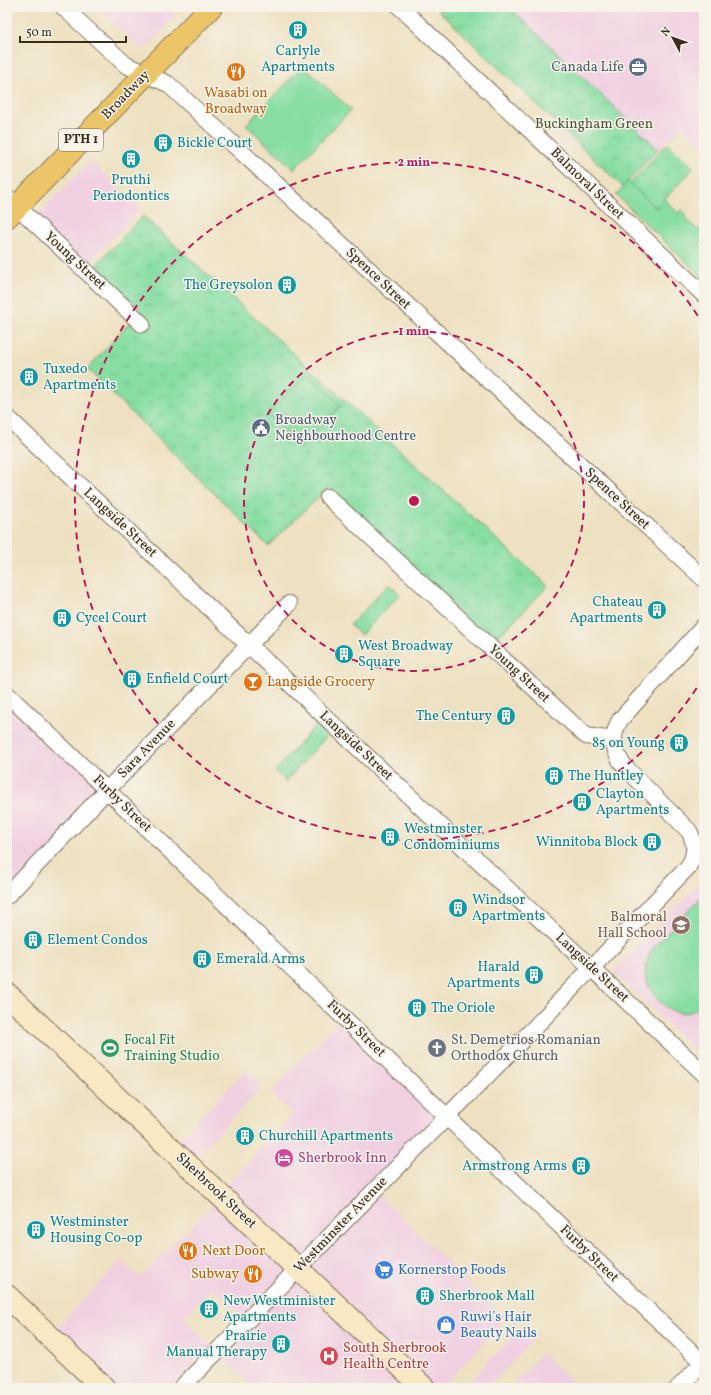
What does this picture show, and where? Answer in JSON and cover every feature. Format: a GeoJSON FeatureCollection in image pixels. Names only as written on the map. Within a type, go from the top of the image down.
{"type":"FeatureCollection","features":[{"type":"Feature","properties":{"kind":"highway","name":"Broadway"},"geometry":{"type":"LineString","coordinates":[[10,207],[146,74],[211,7]]}},
{"type":"Feature","properties":{"kind":"main road","name":"Sherbrook Street"},"geometry":{"type":"LineString","coordinates":[[7,994],[424,1388]]}},
{"type":"Feature","properties":{"kind":"main road"},"geometry":{"type":"LineString","coordinates":[[7,1296],[104,1388]]}},
{"type":"Feature","properties":{"kind":"street","name":"Spence Street"},"geometry":{"type":"LineString","coordinates":[[63,7],[126,65],[168,84],[704,579]]}},
{"type":"Feature","properties":{"kind":"street","name":"Balmoral Street"},"geometry":{"type":"LineString","coordinates":[[400,7],[704,295]]}},
{"type":"Feature","properties":{"kind":"street","name":"Young Street"},"geometry":{"type":"LineString","coordinates":[[10,207],[142,324]]}},
{"type":"Feature","properties":{"kind":"street","name":"Langside Street"},"geometry":{"type":"LineString","coordinates":[[7,417],[704,1074]]}},
{"type":"Feature","properties":{"kind":"street","name":"Young Street"},"geometry":{"type":"LineString","coordinates":[[328,497],[586,736],[613,740]]}},
{"type":"Feature","properties":{"kind":"street","name":"Sara Avenue"},"geometry":{"type":"LineString","coordinates":[[7,896],[107,790],[289,604]]}},
{"type":"Feature","properties":{"kind":"street"},"geometry":{"type":"LineString","coordinates":[[613,740],[615,729],[620,720],[704,626]]}},
{"type":"Feature","properties":{"kind":"street","name":"Furby Street"},"geometry":{"type":"LineString","coordinates":[[7,694],[703,1363]]}},
{"type":"Feature","properties":{"kind":"street","name":"Westminster Avenue"},"geometry":{"type":"LineString","coordinates":[[181,1388],[592,968],[688,867],[695,851],[694,842],[689,831],[684,824],[624,766],[616,754],[613,740]]}},
{"type":"Feature","properties":{"kind":"street"},"geometry":{"type":"LineString","coordinates":[[678,1388],[703,1363]]}},
{"type":"Feature","properties":{"kind":"shaded area"},"geometry":{"type":"Polygon","coordinates":[[[107,7],[167,7],[176,16],[143,51],[102,12],[107,7]]]}},
{"type":"Feature","properties":{"kind":"shaded area","name":"Canada Life"},"geometry":{"type":"Polygon","coordinates":[[[509,7],[704,7],[704,148],[683,127],[658,149],[509,7]]]}},
{"type":"Feature","properties":{"kind":"shaded area"},"geometry":{"type":"Polygon","coordinates":[[[91,161],[141,209],[83,269],[32,220],[91,161]]]}},
{"type":"Feature","properties":{"kind":"shaded area"},"geometry":{"type":"Polygon","coordinates":[[[7,694],[107,790],[7,896],[7,694]]]}},
{"type":"Feature","properties":{"kind":"shaded area","name":"Balmoral Hall School"},"geometry":{"type":"Polygon","coordinates":[[[704,878],[704,1059],[613,972],[704,878]]]}},
{"type":"Feature","properties":{"kind":"shaded area"},"geometry":{"type":"Polygon","coordinates":[[[343,1016],[447,1116],[374,1191],[506,1319],[442,1388],[254,1388],[217,1352],[181,1388],[104,1388],[49,1336],[121,1261],[140,1278],[221,1196],[219,1193],[293,1115],[270,1093],[343,1016]],[[213,1288],[208,1293],[207,1292],[183,1318],[217,1352],[247,1321],[213,1288]]]}},
{"type":"Feature","properties":{"kind":"shaded area"},"geometry":{"type":"Polygon","coordinates":[[[246,1070],[263,1086],[188,1164],[171,1148],[246,1070]]]}},
{"type":"Feature","properties":{"kind":"shaded area"},"geometry":{"type":"Polygon","coordinates":[[[518,1330],[531,1342],[487,1388],[464,1388],[518,1330]]]}},
{"type":"Feature","properties":{"kind":"shaded area"},"geometry":{"type":"Polygon","coordinates":[[[542,1353],[559,1369],[579,1388],[510,1388],[542,1353]]]}},
{"type":"Feature","properties":{"kind":"green space","name":"Buckingham Green"},"geometry":{"type":"Polygon","coordinates":[[[435,7],[509,7],[658,149],[623,187],[435,7]]]}},
{"type":"Feature","properties":{"kind":"green space"},"geometry":{"type":"Polygon","coordinates":[[[303,66],[351,110],[294,169],[246,125],[303,66]]]}},
{"type":"Feature","properties":{"kind":"green space"},"geometry":{"type":"Polygon","coordinates":[[[667,144],[694,168],[656,208],[630,184],[667,144]]]}},
{"type":"Feature","properties":{"kind":"green space"},"geometry":{"type":"Polygon","coordinates":[[[628,181],[656,208],[664,199],[678,213],[682,209],[687,214],[684,217],[698,230],[704,224],[704,229],[702,231],[704,233],[704,238],[699,244],[704,249],[704,279],[616,195],[628,181]]]}},
{"type":"Feature","properties":{"kind":"green space","name":"Broadway Neighbourhood Centre"},"geometry":{"type":"Polygon","coordinates":[[[143,216],[548,586],[491,644],[329,487],[268,546],[87,369],[141,310],[94,267],[143,216]]]}},
{"type":"Feature","properties":{"kind":"green space"},"geometry":{"type":"Polygon","coordinates":[[[307,373],[341,405],[301,447],[267,414],[307,373]]]}},
{"type":"Feature","properties":{"kind":"green space"},"geometry":{"type":"Polygon","coordinates":[[[389,584],[400,594],[361,635],[350,625],[389,584]]]}},
{"type":"Feature","properties":{"kind":"green space"},"geometry":{"type":"Polygon","coordinates":[[[317,724],[328,735],[286,781],[275,771],[317,724]]]}},
{"type":"Feature","properties":{"kind":"green space"},"geometry":{"type":"Polygon","coordinates":[[[704,897],[704,1004],[690,1012],[677,1012],[664,1005],[653,994],[647,981],[647,961],[654,947],[695,904],[704,897]]]}},
{"type":"Feature","properties":{"kind":"place","name":"Carlyle Apartments"},"geometry":{"type":"Point","coordinates":[298,30]}},
{"type":"Feature","properties":{"kind":"place","name":"Canada Life"},"geometry":{"type":"Point","coordinates":[638,67]}},
{"type":"Feature","properties":{"kind":"place","name":"Wasabi on Broadway"},"geometry":{"type":"Point","coordinates":[236,72]}},
{"type":"Feature","properties":{"kind":"place","name":"Bickle Court"},"geometry":{"type":"Point","coordinates":[163,143]}},
{"type":"Feature","properties":{"kind":"place","name":"Pruthi Periodontics"},"geometry":{"type":"Point","coordinates":[131,159]}},
{"type":"Feature","properties":{"kind":"place","name":"The Greysolon"},"geometry":{"type":"Point","coordinates":[287,285]}},
{"type":"Feature","properties":{"kind":"place","name":"Tuxedo Apartments"},"geometry":{"type":"Point","coordinates":[29,377]}},
{"type":"Feature","properties":{"kind":"place","name":"Broadway Neighbourhood Centre"},"geometry":{"type":"Point","coordinates":[261,428]}},
{"type":"Feature","properties":{"kind":"place","name":"Chateau Apartments"},"geometry":{"type":"Point","coordinates":[657,610]}},
{"type":"Feature","properties":{"kind":"place","name":"Cycel Court"},"geometry":{"type":"Point","coordinates":[62,618]}},
{"type":"Feature","properties":{"kind":"place","name":"West Broadway Square"},"geometry":{"type":"Point","coordinates":[344,654]}},
{"type":"Feature","properties":{"kind":"place","name":"Enfield Court"},"geometry":{"type":"Point","coordinates":[132,679]}},
{"type":"Feature","properties":{"kind":"place","name":"Langside Grocery"},"geometry":{"type":"Point","coordinates":[253,682]}},
{"type":"Feature","properties":{"kind":"place","name":"The Century"},"geometry":{"type":"Point","coordinates":[506,716]}},
{"type":"Feature","properties":{"kind":"place","name":"85 on Young"},"geometry":{"type":"Point","coordinates":[679,743]}},
{"type":"Feature","properties":{"kind":"place","name":"The Huntley"},"geometry":{"type":"Point","coordinates":[554,776]}},
{"type":"Feature","properties":{"kind":"place","name":"Clayton Apartments"},"geometry":{"type":"Point","coordinates":[582,802]}},
{"type":"Feature","properties":{"kind":"place","name":"Westminster Condominiums"},"geometry":{"type":"Point","coordinates":[390,837]}},
{"type":"Feature","properties":{"kind":"place","name":"Winnitoba Block"},"geometry":{"type":"Point","coordinates":[652,842]}},
{"type":"Feature","properties":{"kind":"place","name":"Windsor Apartments"},"geometry":{"type":"Point","coordinates":[458,908]}},
{"type":"Feature","properties":{"kind":"place","name":"Balmoral Hall School"},"geometry":{"type":"Point","coordinates":[681,925]}},
{"type":"Feature","properties":{"kind":"place","name":"Element Condos"},"geometry":{"type":"Point","coordinates":[33,940]}},
{"type":"Feature","properties":{"kind":"place","name":"Emerald Arms"},"geometry":{"type":"Point","coordinates":[202,959]}},
{"type":"Feature","properties":{"kind":"place","name":"Harald Apartments"},"geometry":{"type":"Point","coordinates":[534,975]}},
{"type":"Feature","properties":{"kind":"place","name":"The Oriole"},"geometry":{"type":"Point","coordinates":[417,1008]}},
{"type":"Feature","properties":{"kind":"place","name":"Focal Fit Training Studio"},"geometry":{"type":"Point","coordinates":[110,1048]}},
{"type":"Feature","properties":{"kind":"place","name":"St. Demetrios Romanian Orthodox Church"},"geometry":{"type":"Point","coordinates":[437,1048]}},
{"type":"Feature","properties":{"kind":"place","name":"Churchill Apartments"},"geometry":{"type":"Point","coordinates":[245,1136]}},
{"type":"Feature","properties":{"kind":"place","name":"Sherbrook Inn"},"geometry":{"type":"Point","coordinates":[284,1158]}},
{"type":"Feature","properties":{"kind":"place","name":"Armstrong Arms"},"geometry":{"type":"Point","coordinates":[581,1166]}},
{"type":"Feature","properties":{"kind":"place","name":"Westminster Housing Co-op"},"geometry":{"type":"Point","coordinates":[36,1230]}},
{"type":"Feature","properties":{"kind":"place","name":"Next Door"},"geometry":{"type":"Point","coordinates":[188,1251]}},
{"type":"Feature","properties":{"kind":"place","name":"Kornerstop Foods"},"geometry":{"type":"Point","coordinates":[384,1270]}},
{"type":"Feature","properties":{"kind":"place","name":"Subway"},"geometry":{"type":"Point","coordinates":[253,1274]}},
{"type":"Feature","properties":{"kind":"place","name":"Sherbrook Mall"},"geometry":{"type":"Point","coordinates":[425,1296]}},
{"type":"Feature","properties":{"kind":"place","name":"New Westminister Apartments"},"geometry":{"type":"Point","coordinates":[209,1309]}},
{"type":"Feature","properties":{"kind":"place","name":"Ruwi's Hair Beauty Nails"},"geometry":{"type":"Point","coordinates":[446,1325]}},
{"type":"Feature","properties":{"kind":"place","name":"Prairie Manual Therapy"},"geometry":{"type":"Point","coordinates":[281,1344]}},
{"type":"Feature","properties":{"kind":"place","name":"South Sherbrook Health Centre"},"geometry":{"type":"Point","coordinates":[329,1356]}}]}
